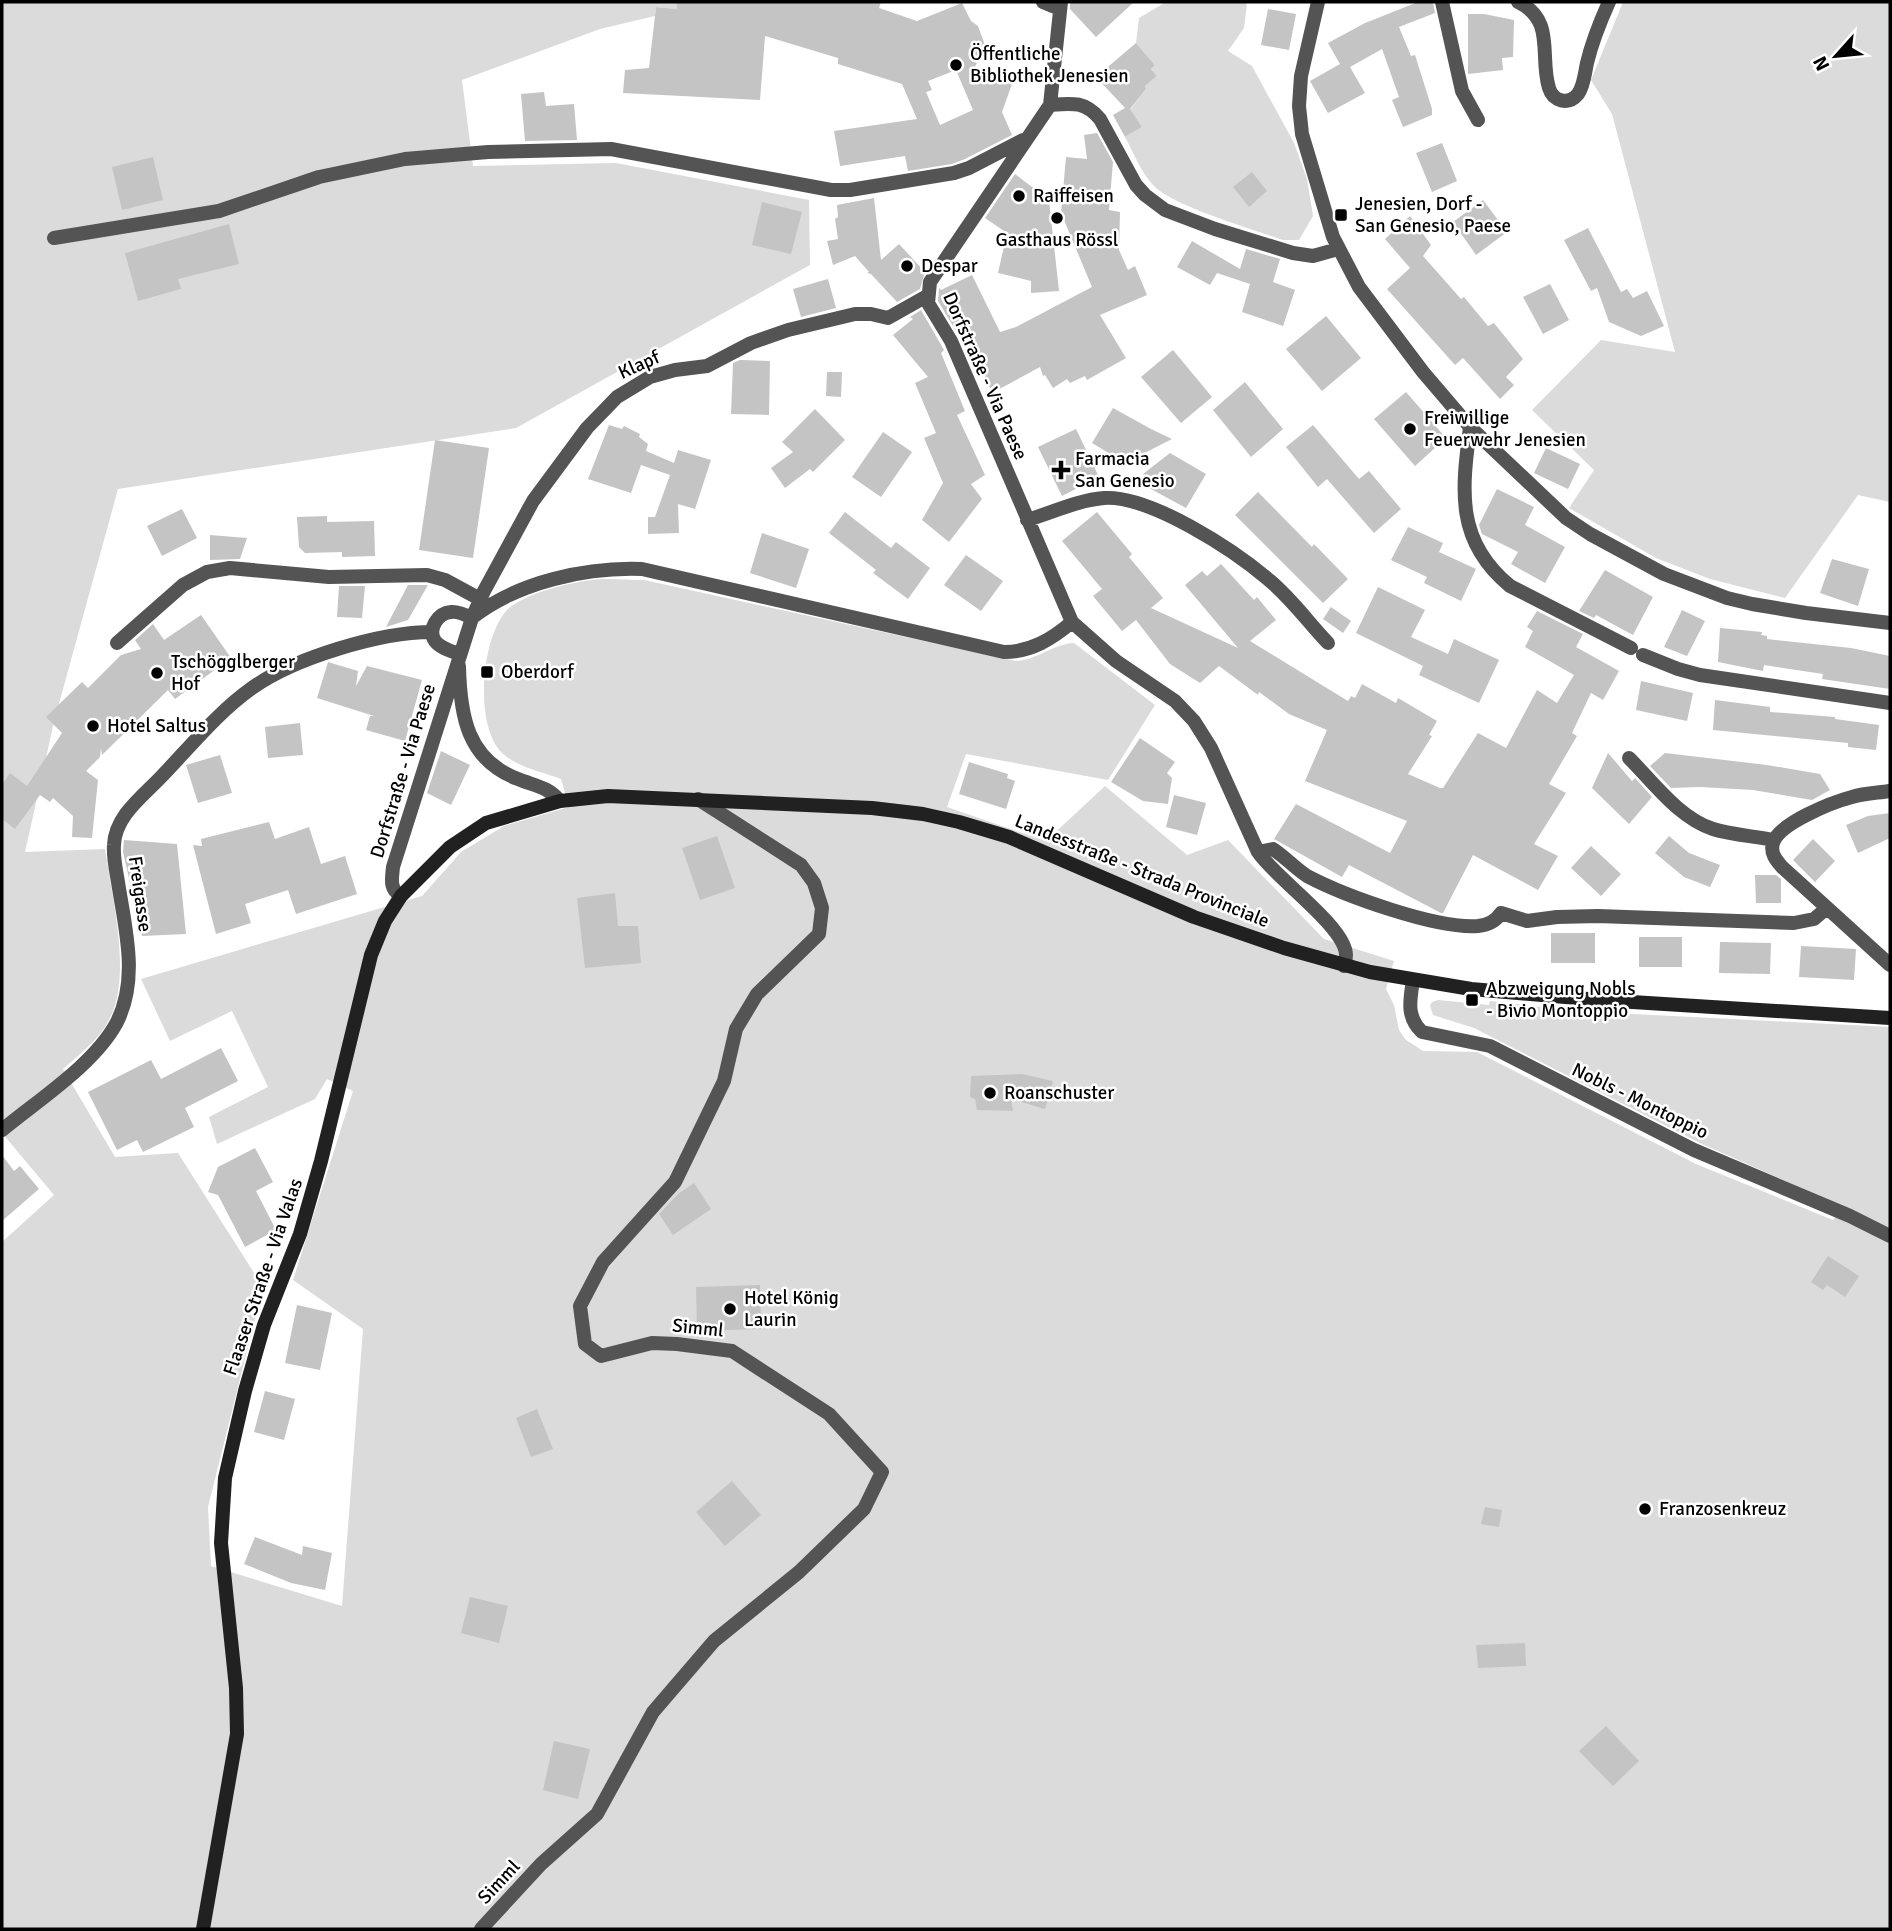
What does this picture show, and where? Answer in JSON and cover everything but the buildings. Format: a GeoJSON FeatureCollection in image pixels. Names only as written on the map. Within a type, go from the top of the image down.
{"type":"FeatureCollection","features":[{"type":"Feature","properties":{"kind":"main road","name":"Flaaser Straße - Via Valas"},"geometry":{"type":"LineString","coordinates":[[203,1929],[237,1734],[236,1688],[220,1543],[225,1478],[245,1391],[264,1325],[300,1234],[372,955],[386,921],[401,896],[450,847],[486,823],[560,801],[608,796],[698,799]]}},
{"type":"Feature","properties":{"kind":"main road","name":"Landesstraße - Strada Provinciale"},"geometry":{"type":"LineString","coordinates":[[698,799],[872,808],[923,814],[959,822],[1009,837],[1194,917],[1344,966],[1413,980],[1471,989],[1600,1000],[1890,1018]]}},
{"type":"Feature","properties":{"kind":"street"},"geometry":{"type":"LineString","coordinates":[[1043,2],[1061,5],[1050,105],[1074,102],[1093,110],[1136,185],[1145,195],[1165,209],[1215,229],[1293,253],[1313,256],[1338,250]]}},
{"type":"Feature","properties":{"kind":"street"},"geometry":{"type":"LineString","coordinates":[[1318,2],[1301,76],[1299,106],[1302,134],[1327,221],[1338,250],[1359,287],[1423,372],[1470,427],[1566,518],[1664,574],[1727,598],[1752,604],[1890,623]]}},
{"type":"Feature","properties":{"kind":"street"},"geometry":{"type":"LineString","coordinates":[[1442,2],[1462,91],[1478,120]]}},
{"type":"Feature","properties":{"kind":"street"},"geometry":{"type":"LineString","coordinates":[[1518,2],[1530,8],[1539,21],[1546,45],[1549,89],[1556,99],[1567,101],[1578,94],[1581,87],[1591,46],[1609,2]]}},
{"type":"Feature","properties":{"kind":"street","name":"Dorfstraße - Via Paese"},"geometry":{"type":"LineString","coordinates":[[1050,105],[930,282],[927,296],[931,309],[951,341],[1072,622]]}},
{"type":"Feature","properties":{"kind":"street"},"geometry":{"type":"LineString","coordinates":[[54,238],[219,211],[318,177],[405,159],[488,152],[611,149],[831,190],[850,190],[954,173],[1005,151],[1028,137]]}},
{"type":"Feature","properties":{"kind":"street","name":"Klapf"},"geometry":{"type":"LineString","coordinates":[[472,618],[533,501],[604,408],[624,391],[650,377],[675,370],[707,366],[766,337],[855,314],[888,318],[927,296]]}},
{"type":"Feature","properties":{"kind":"street"},"geometry":{"type":"LineString","coordinates":[[1470,427],[1463,481],[1469,530],[1483,558],[1510,586],[1678,669],[1700,675],[1890,703]]}},
{"type":"Feature","properties":{"kind":"street"},"geometry":{"type":"LineString","coordinates":[[1027,520],[1082,502],[1104,498],[1139,503],[1159,511],[1197,531],[1257,570],[1328,643]]}},
{"type":"Feature","properties":{"kind":"street"},"geometry":{"type":"LineString","coordinates":[[117,643],[183,585],[208,572],[230,568],[329,577],[427,575],[445,580],[480,599]]}},
{"type":"Feature","properties":{"kind":"street"},"geometry":{"type":"LineString","coordinates":[[459,654],[440,646],[435,640],[432,632],[434,624],[443,614],[452,611],[472,618],[518,592],[576,573],[623,568],[642,569],[1004,652],[1021,652],[1038,646],[1072,622],[1116,661],[1175,701],[1194,721],[1211,748],[1258,852],[1267,866],[1313,907],[1338,935],[1346,954],[1344,966]]}},
{"type":"Feature","properties":{"kind":"street","name":"Dorfstraße - Via Paese"},"geometry":{"type":"LineString","coordinates":[[401,896],[394,892],[392,886],[393,867],[472,618]]}},
{"type":"Feature","properties":{"kind":"street","name":"Freigasse"},"geometry":{"type":"LineString","coordinates":[[2,1130],[86,1061],[105,1041],[125,1001],[129,958],[114,844],[124,816],[228,708],[272,675],[328,653],[375,639],[409,632],[432,632]]}},
{"type":"Feature","properties":{"kind":"street","name":"Dorfstraße - Via Paese"},"geometry":{"type":"LineString","coordinates":[[459,654],[463,715],[481,756],[517,779],[551,791],[560,801]]}},
{"type":"Feature","properties":{"kind":"street"},"geometry":{"type":"LineString","coordinates":[[1629,758],[1694,820],[1714,829],[1773,840]]}},
{"type":"Feature","properties":{"kind":"street"},"geometry":{"type":"LineString","coordinates":[[1890,791],[1862,794],[1838,801],[1794,822],[1773,840],[1772,852],[1775,859],[1890,965]]}},
{"type":"Feature","properties":{"kind":"street","name":"Simml"},"geometry":{"type":"LineString","coordinates":[[481,1929],[541,1864],[597,1814],[653,1712],[714,1641],[799,1572],[864,1509],[882,1472],[828,1414],[732,1351],[677,1343],[652,1343],[601,1356],[585,1344],[580,1306],[603,1262],[675,1182],[724,1081],[736,1029],[757,994],[819,934],[822,908],[814,883],[801,865],[698,799]]}},
{"type":"Feature","properties":{"kind":"street"},"geometry":{"type":"LineString","coordinates":[[1258,852],[1273,849],[1305,874],[1376,904],[1425,919],[1455,924],[1486,924],[1501,913],[1527,921],[1598,916],[1794,923],[1814,919],[1827,908]]}},
{"type":"Feature","properties":{"kind":"street","name":"Nobls - Montoppio"},"geometry":{"type":"LineString","coordinates":[[1413,980],[1410,1016],[1422,1032],[1490,1046],[1694,1150],[1850,1216],[1890,1236]]}},
{"type":"Feature","properties":{"kind":"shaded area"},"geometry":{"type":"Polygon","coordinates":[[[2,2],[677,2],[677,9],[656,7],[655,16],[600,29],[462,80],[473,166],[616,163],[809,200],[810,265],[516,428],[118,489],[54,722],[25,852],[105,849],[120,958],[116,1000],[101,1033],[63,1069],[115,1157],[178,1153],[263,1287],[208,1507],[211,1566],[342,1606],[363,1329],[293,1280],[353,1091],[327,1079],[315,1099],[217,1144],[209,1117],[268,1087],[232,1011],[170,1041],[141,979],[422,896],[461,852],[504,826],[569,807],[561,779],[522,766],[502,753],[493,740],[484,703],[486,661],[498,624],[513,605],[543,591],[592,580],[644,580],[1016,661],[1074,643],[1155,705],[1108,780],[966,754],[947,807],[1046,841],[1105,786],[1187,855],[1228,840],[1324,939],[1394,961],[1386,989],[1394,1005],[1399,1030],[1406,1040],[1423,1051],[1477,1052],[1696,1164],[1833,1220],[1844,1207],[1702,1144],[1474,1028],[1433,1015],[1430,1006],[1438,1000],[1489,1005],[1490,1001],[1574,1011],[1890,1027],[1890,1929],[2,1929],[2,1242],[54,1195],[2,1133],[2,2]]]}},
{"type":"Feature","properties":{"kind":"shaded area"},"geometry":{"type":"Polygon","coordinates":[[[1166,2],[1247,4],[1244,28],[1228,51],[1252,66],[1294,143],[1307,179],[1313,216],[1299,240],[1283,240],[1192,208],[1162,193],[1141,168],[1125,137],[1142,127],[1130,110],[1146,89],[1145,86],[1157,76],[1151,69],[1155,65],[1136,43],[1139,18],[1166,2]]]}},
{"type":"Feature","properties":{"kind":"shaded area"},"geometry":{"type":"Polygon","coordinates":[[[1623,2],[1890,2],[1890,502],[1858,495],[1785,598],[1710,579],[1656,558],[1569,508],[1594,470],[1532,410],[1601,340],[1675,352],[1612,114],[1591,80],[1623,2]]]}},
{"type":"Feature","properties":{"kind":"place","name":"Öffentliche Bibliothek Jenesien"},"geometry":{"type":"Point","coordinates":[956,65]}},
{"type":"Feature","properties":{"kind":"place","name":"Raiffeisen"},"geometry":{"type":"Point","coordinates":[1019,196]}},
{"type":"Feature","properties":{"kind":"place","name":"Jenesien, Dorf - San Genesio, Paese"},"geometry":{"type":"Point","coordinates":[1341,215]}},
{"type":"Feature","properties":{"kind":"place","name":"Gasthaus Rössl"},"geometry":{"type":"Point","coordinates":[1057,218]}},
{"type":"Feature","properties":{"kind":"place","name":"Despar"},"geometry":{"type":"Point","coordinates":[907,266]}},
{"type":"Feature","properties":{"kind":"place","name":"Freiwillige Feuerwehr Jenesien"},"geometry":{"type":"Point","coordinates":[1410,429]}},
{"type":"Feature","properties":{"kind":"place","name":"Farmacia San Genesio"},"geometry":{"type":"Point","coordinates":[1061,470]}},
{"type":"Feature","properties":{"kind":"place","name":"Oberdorf"},"geometry":{"type":"Point","coordinates":[487,672]}},
{"type":"Feature","properties":{"kind":"place","name":"Tschögglberger Hof"},"geometry":{"type":"Point","coordinates":[157,673]}},
{"type":"Feature","properties":{"kind":"place","name":"Hotel Saltus"},"geometry":{"type":"Point","coordinates":[93,726]}},
{"type":"Feature","properties":{"kind":"place","name":"Abzweigung Nobls - Bivio Montoppio"},"geometry":{"type":"Point","coordinates":[1472,1000]}},
{"type":"Feature","properties":{"kind":"place","name":"Roanschuster"},"geometry":{"type":"Point","coordinates":[990,1093]}},
{"type":"Feature","properties":{"kind":"place","name":"Hotel König Laurin"},"geometry":{"type":"Point","coordinates":[730,1309]}},
{"type":"Feature","properties":{"kind":"place","name":"Franzosenkreuz"},"geometry":{"type":"Point","coordinates":[1645,1509]}}]}
